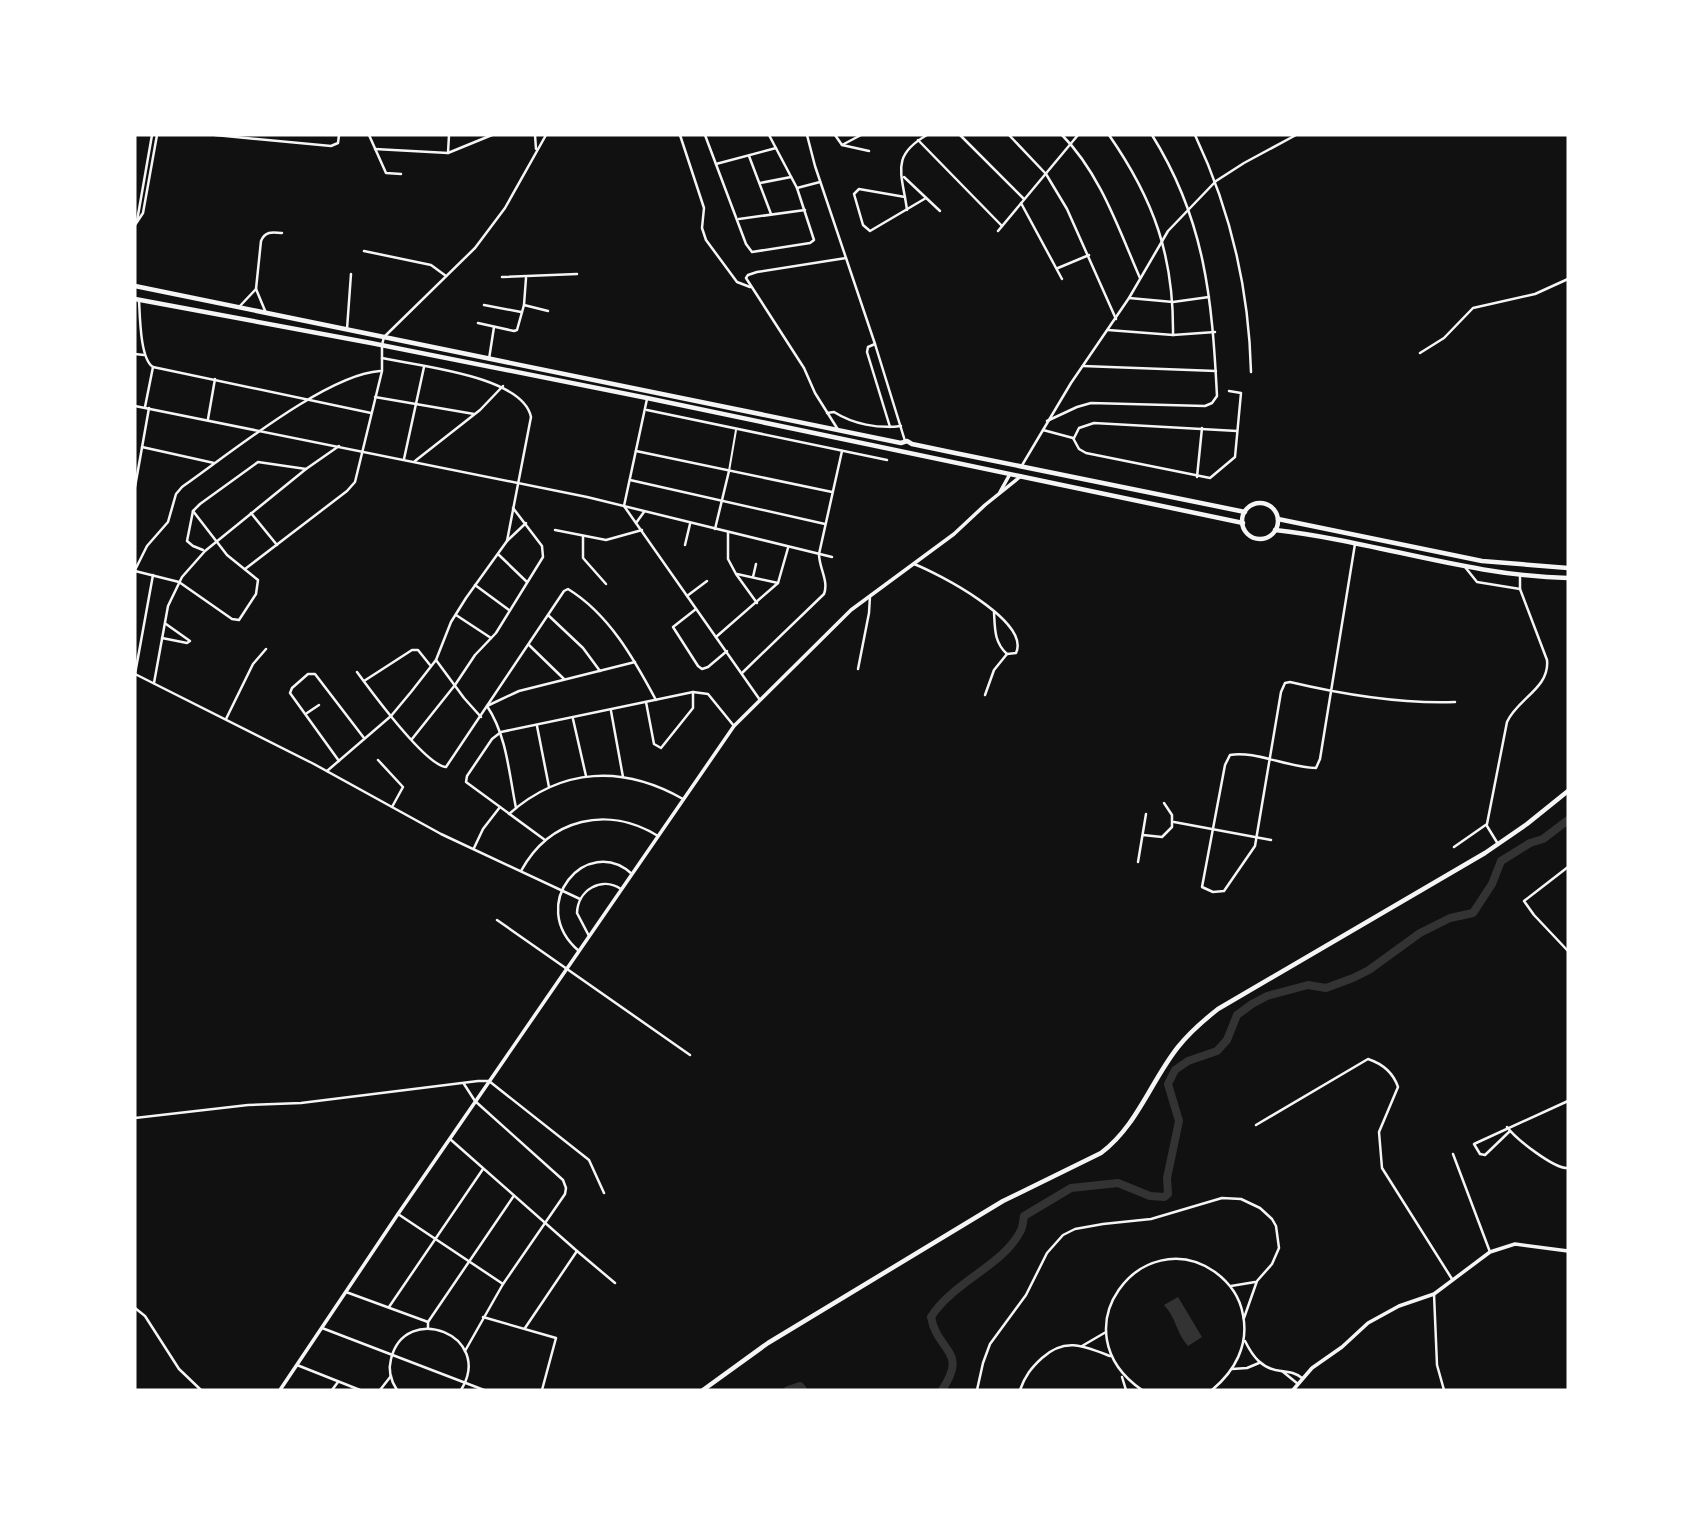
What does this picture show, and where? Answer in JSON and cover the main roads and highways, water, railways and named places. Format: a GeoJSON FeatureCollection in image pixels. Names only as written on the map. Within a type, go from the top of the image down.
{"type":"FeatureCollection","features":[{"type":"Feature","properties":{"kind":"main road"},"geometry":{"type":"LineString","coordinates":[[135,286],[1245,512]]}},
{"type":"Feature","properties":{"kind":"main road"},"geometry":{"type":"LineString","coordinates":[[137,299],[648,398],[1243,523]]}},
{"type":"Feature","properties":{"kind":"main road"},"geometry":{"type":"LineString","coordinates":[[900,451],[903,442]]}},
{"type":"Feature","properties":{"kind":"main road"},"geometry":{"type":"LineString","coordinates":[[909,453],[912,444]]}},
{"type":"Feature","properties":{"kind":"main road"},"geometry":{"type":"LineString","coordinates":[[1264,503],[1273,509],[1278,519],[1275,530],[1268,536],[1254,537],[1247,532],[1243,523],[1245,512],[1253,505],[1264,503]]}},
{"type":"Feature","properties":{"kind":"main road"},"geometry":{"type":"LineString","coordinates":[[1278,519],[1482,561],[1568,568]]}},
{"type":"Feature","properties":{"kind":"main road"},"geometry":{"type":"LineString","coordinates":[[1275,530],[1465,566],[1520,575],[1568,578]]}},
{"type":"Feature","properties":{"kind":"main road"},"geometry":{"type":"LineString","coordinates":[[703,1390],[768,1343],[985,1212],[1101,1153],[1130,1123],[1178,1047],[1218,1009],[1498,845],[1568,791]]}},
{"type":"Feature","properties":{"kind":"waterway"},"geometry":{"type":"LineString","coordinates":[[942,1390],[950,1377],[952,1359],[934,1329],[931,1317],[952,1294],[1002,1255],[1021,1230],[1024,1216],[1071,1188],[1118,1183],[1150,1196],[1164,1197],[1168,1194],[1167,1178],[1179,1121],[1168,1084],[1175,1070],[1188,1061],[1217,1051],[1227,1040],[1237,1015],[1267,996],[1308,985],[1326,988],[1353,978],[1369,970],[1420,933],[1450,918],[1473,913],[1492,884],[1501,861],[1530,843],[1543,839],[1568,820]]}},
{"type":"Feature","properties":{"kind":"waterway"},"geometry":{"type":"LineString","coordinates":[[788,1390],[800,1386],[803,1390]]}}]}
